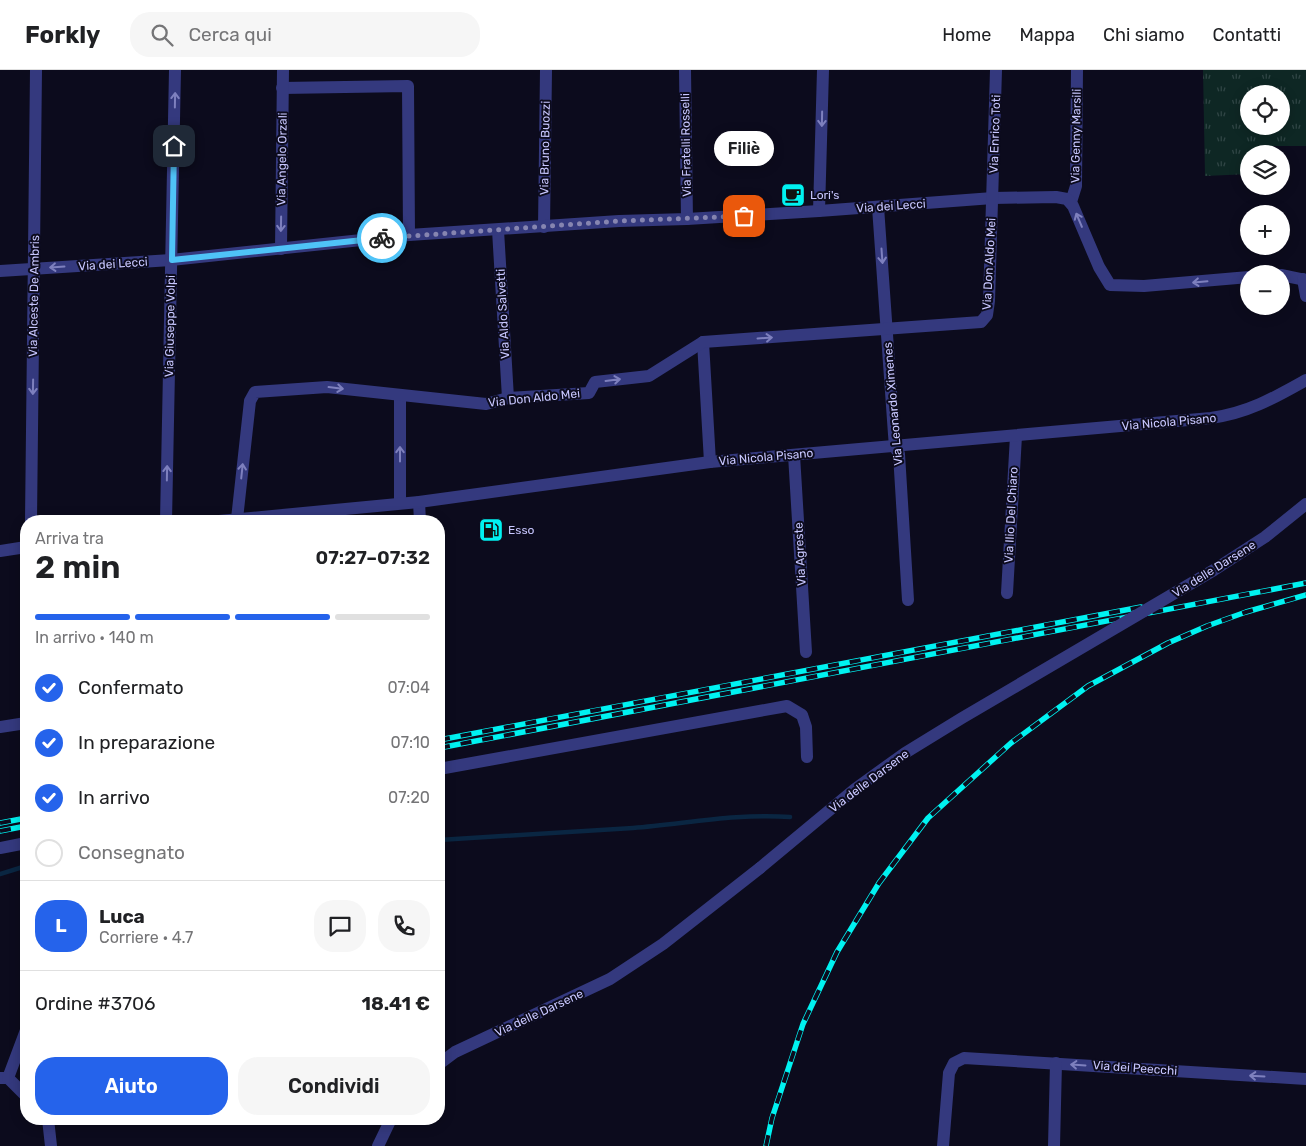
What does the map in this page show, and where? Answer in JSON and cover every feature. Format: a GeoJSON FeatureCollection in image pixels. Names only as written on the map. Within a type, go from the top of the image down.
{"type":"FeatureCollection","features":[{"type":"Feature","properties":{"kind":"street","name":"Via Alceste De Ambris"},"geometry":{"type":"LineString","coordinates":[[31,515],[36,70]]}},
{"type":"Feature","properties":{"kind":"street","name":"Via Giuseppe Volpi"},"geometry":{"type":"LineString","coordinates":[[166,515],[175,70]]}},
{"type":"Feature","properties":{"kind":"street","name":"Via Angelo Orzali"},"geometry":{"type":"LineString","coordinates":[[281,249],[283,70]]}},
{"type":"Feature","properties":{"kind":"street","name":"Via Bruno Buozzi"},"geometry":{"type":"LineString","coordinates":[[544,227],[546,70]]}},
{"type":"Feature","properties":{"kind":"street","name":"Via Fratelli Rosselli"},"geometry":{"type":"LineString","coordinates":[[686,70],[687,219]]}},
{"type":"Feature","properties":{"kind":"street"},"geometry":{"type":"LineString","coordinates":[[820,211],[823,70]]}},
{"type":"Feature","properties":{"kind":"street","name":"Via Enrico Toti"},"geometry":{"type":"LineString","coordinates":[[993,198],[996,70]]}},
{"type":"Feature","properties":{"kind":"street","name":"Via Genny Marsili"},"geometry":{"type":"LineString","coordinates":[[1071,202],[1076,186],[1077,70]]}},
{"type":"Feature","properties":{"kind":"street"},"geometry":{"type":"LineString","coordinates":[[282,88],[408,86],[409,235]]}},
{"type":"Feature","properties":{"kind":"street","name":"Via dei Lecci"},"geometry":{"type":"LineString","coordinates":[[0,271],[172,260],[409,235],[619,221],[820,211],[993,198],[1056,197],[1071,202]]}},
{"type":"Feature","properties":{"kind":"street","name":"Via Don Aldo Mei"},"geometry":{"type":"LineString","coordinates":[[237,515],[250,401],[255,392],[327,387],[486,404],[508,398],[590,392],[595,382],[649,376],[703,342],[979,323],[984,320],[988,312],[993,198]]}},
{"type":"Feature","properties":{"kind":"street"},"geometry":{"type":"LineString","coordinates":[[1071,202],[1099,267],[1110,286],[1144,286],[1240,278]]}},
{"type":"Feature","properties":{"kind":"street","name":"Via Leonardo Ximenes"},"geometry":{"type":"LineString","coordinates":[[878,207],[895,447],[899,454],[908,600]]}},
{"type":"Feature","properties":{"kind":"street","name":"Via Aldo Salvetti"},"geometry":{"type":"LineString","coordinates":[[498,230],[508,398]]}},
{"type":"Feature","properties":{"kind":"street"},"geometry":{"type":"LineString","coordinates":[[1290,277],[1304,280],[1306,296]]}},
{"type":"Feature","properties":{"kind":"street"},"geometry":{"type":"LineString","coordinates":[[703,342],[710,462]]}},
{"type":"Feature","properties":{"kind":"street","name":"Via Nicola Pisano"},"geometry":{"type":"LineString","coordinates":[[311,515],[710,462],[1198,420],[1227,416],[1252,409],[1306,380]]}},
{"type":"Feature","properties":{"kind":"street"},"geometry":{"type":"LineString","coordinates":[[400,395],[400,503]]}},
{"type":"Feature","properties":{"kind":"street","name":"Via Ilio Del Chiaro"},"geometry":{"type":"LineString","coordinates":[[1007,593],[1016,436]]}},
{"type":"Feature","properties":{"kind":"street","name":"Via Agreste"},"geometry":{"type":"LineString","coordinates":[[794,455],[806,652]]}},
{"type":"Feature","properties":{"kind":"street"},"geometry":{"type":"LineString","coordinates":[[419,502],[420,515]]}},
{"type":"Feature","properties":{"kind":"street","name":"Via delle Darsene"},"geometry":{"type":"LineString","coordinates":[[445,1060],[455,1052],[610,979],[663,944],[760,868],[855,789],[905,753],[1214,570],[1265,537],[1306,504]]}},
{"type":"Feature","properties":{"kind":"street"},"geometry":{"type":"LineString","coordinates":[[0,551],[20,548]]}},
{"type":"Feature","properties":{"kind":"street"},"geometry":{"type":"LineString","coordinates":[[445,768],[787,706],[802,715],[806,727],[807,757]]}},
{"type":"Feature","properties":{"kind":"street"},"geometry":{"type":"LineString","coordinates":[[0,727],[20,724]]}},
{"type":"Feature","properties":{"kind":"street"},"geometry":{"type":"LineString","coordinates":[[0,848],[20,844]]}},
{"type":"Feature","properties":{"kind":"street"},"geometry":{"type":"LineString","coordinates":[[20,1043],[4,1078],[20,1091]]}},
{"type":"Feature","properties":{"kind":"street","name":"Via dei Peecchi"},"geometry":{"type":"LineString","coordinates":[[943,1146],[949,1073],[954,1063],[964,1058],[1306,1079]]}},
{"type":"Feature","properties":{"kind":"street"},"geometry":{"type":"LineString","coordinates":[[1054,1146],[1056,1063]]}},
{"type":"Feature","properties":{"kind":"street"},"geometry":{"type":"LineString","coordinates":[[49,1125],[51,1146]]}},
{"type":"Feature","properties":{"kind":"street"},"geometry":{"type":"LineString","coordinates":[[380,1144],[388,1125]]}},
{"type":"Feature","properties":{"kind":"green space"},"geometry":{"type":"Polygon","coordinates":[[[1203,70],[1306,70],[1306,146],[1240,145],[1240,174],[1205,176],[1203,70]]]}},
{"type":"Feature","properties":{"kind":"waterway"},"geometry":{"type":"LineString","coordinates":[[445,840],[633,828],[750,816],[790,817]]}},
{"type":"Feature","properties":{"kind":"waterway"},"geometry":{"type":"LineString","coordinates":[[0,874],[20,868]]}},
{"type":"Feature","properties":{"kind":"railway"},"geometry":{"type":"LineString","coordinates":[[445,747],[1306,583]]}},
{"type":"Feature","properties":{"kind":"railway"},"geometry":{"type":"LineString","coordinates":[[766,1146],[772,1118],[803,1024],[837,952],[879,883],[928,818],[1011,743],[1088,686],[1168,643],[1207,626],[1246,612],[1306,595]]}},
{"type":"Feature","properties":{"kind":"railway"},"geometry":{"type":"LineString","coordinates":[[445,739],[1141,607]]}},
{"type":"Feature","properties":{"kind":"railway"},"geometry":{"type":"LineString","coordinates":[[0,823],[20,819]]}},
{"type":"Feature","properties":{"kind":"railway"},"geometry":{"type":"LineString","coordinates":[[0,831],[20,827]]}},
{"type":"Feature","properties":{"kind":"way so far"},"geometry":{"type":"LineString","coordinates":[[382,238],[619,221],[744,216]]}},
{"type":"Feature","properties":{"kind":"place","name":"Lori's"},"geometry":{"type":"Point","coordinates":[793,195]}},
{"type":"Feature","properties":{"kind":"place","name":"Filiè"},"geometry":{"type":"Point","coordinates":[744,216]}},
{"type":"Feature","properties":{"kind":"place","name":"Esso"},"geometry":{"type":"Point","coordinates":[491,530]}},
{"type":"Feature","properties":{"kind":"route"},"geometry":{"type":"LineString","coordinates":[[174,146],[172,260],[382,238]]}}]}
